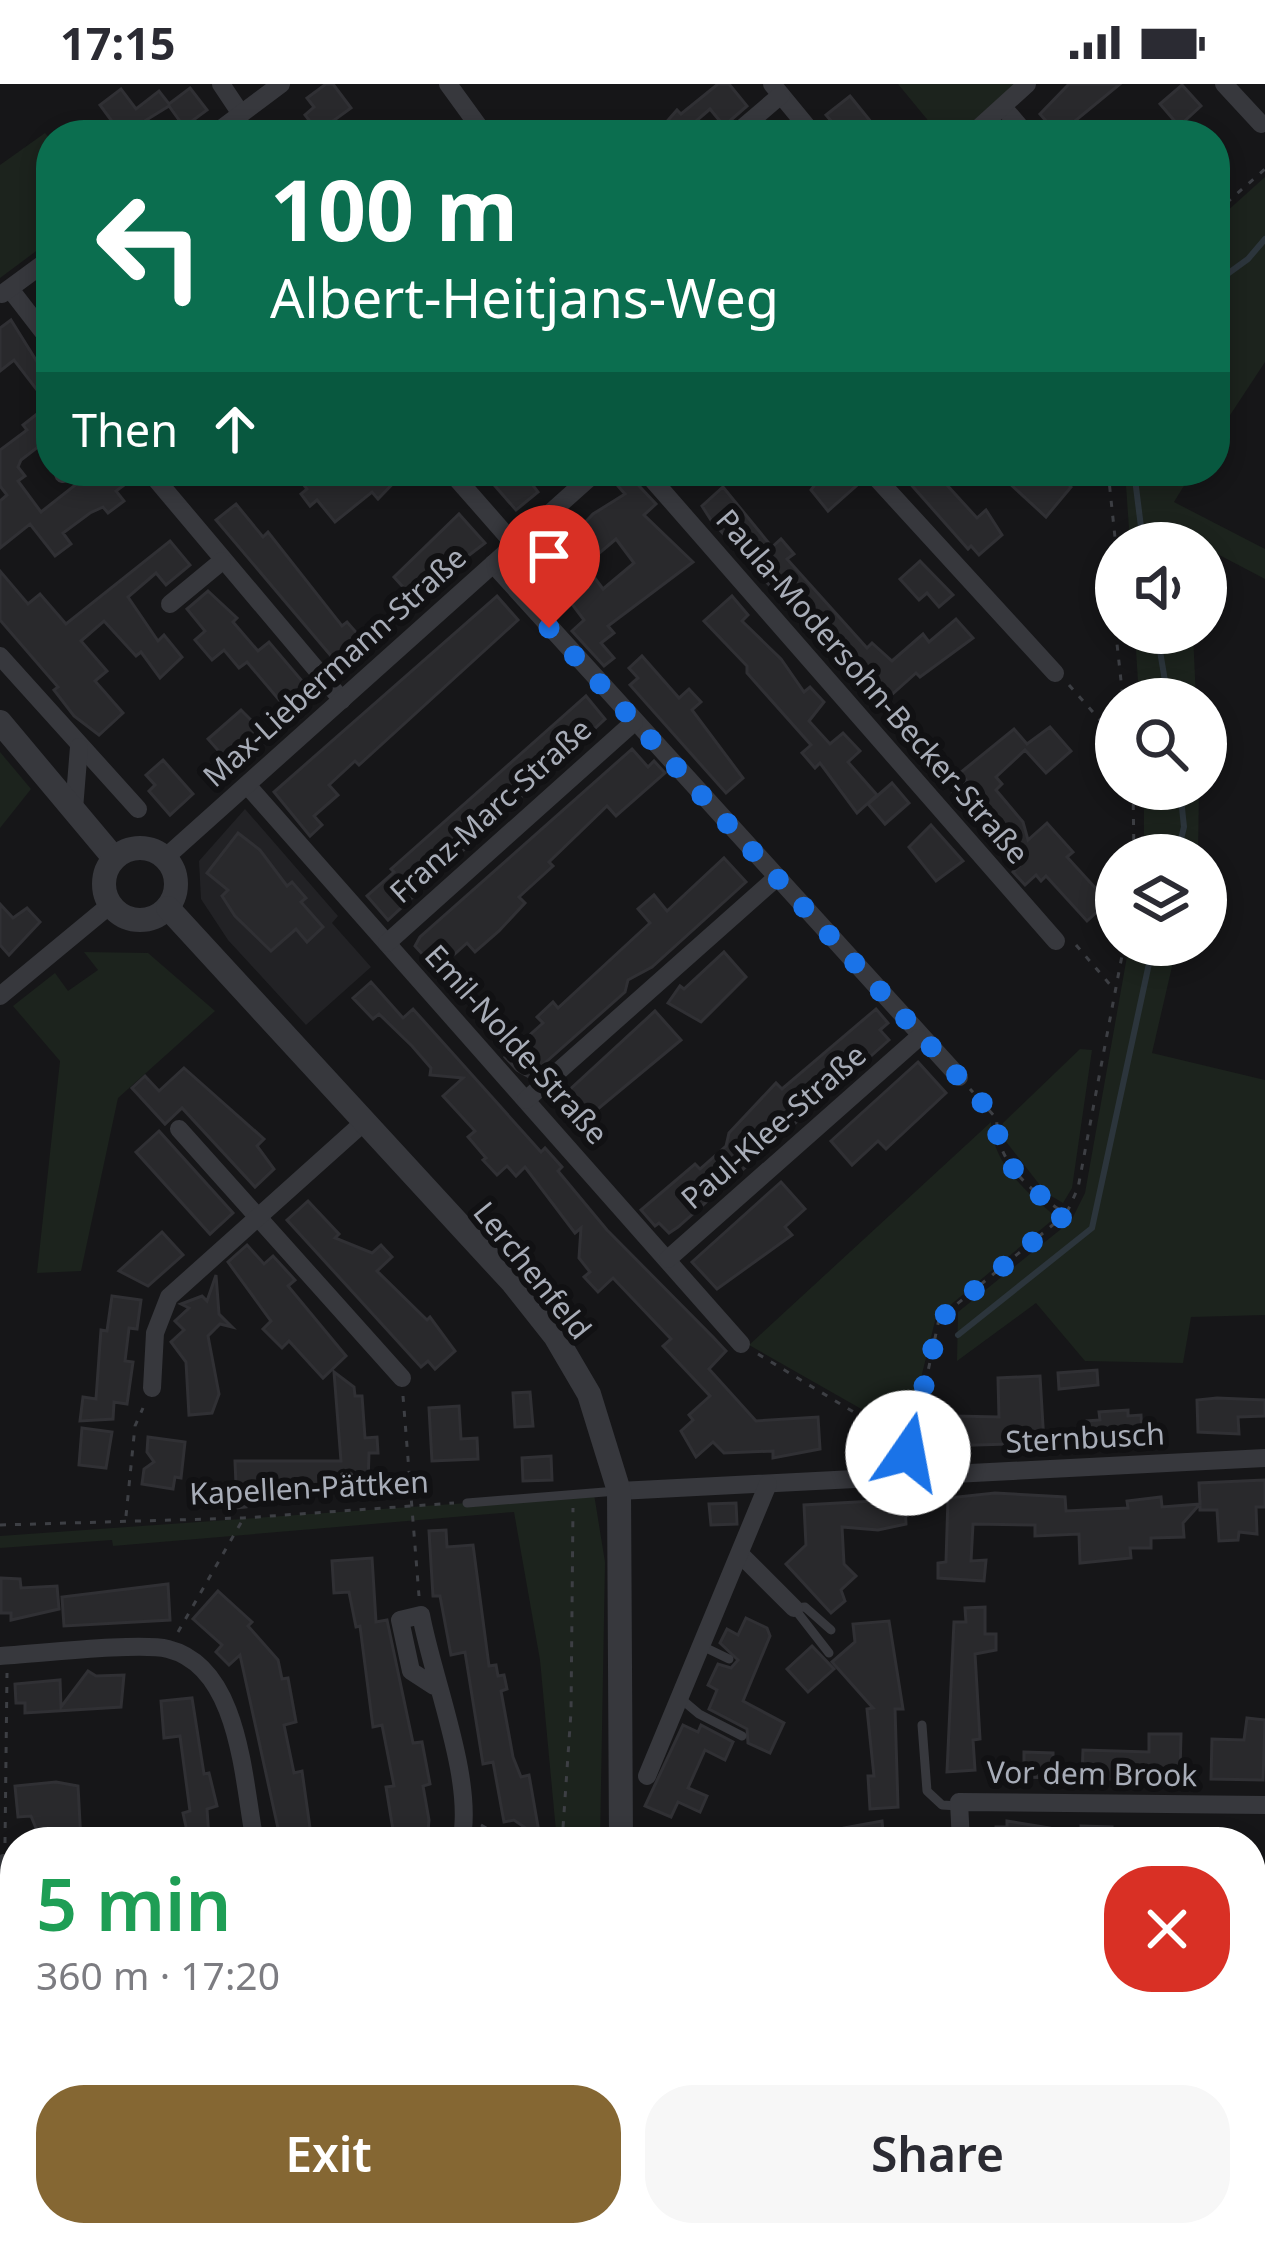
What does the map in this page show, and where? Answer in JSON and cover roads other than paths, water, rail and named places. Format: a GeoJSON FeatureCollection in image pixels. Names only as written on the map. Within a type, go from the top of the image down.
{"type":"FeatureCollection","features":[{"type":"Feature","properties":{"kind":"street"},"geometry":{"type":"LineString","coordinates":[[221,84],[242,114]]}},
{"type":"Feature","properties":{"kind":"street"},"geometry":{"type":"LineString","coordinates":[[234,120],[281,84]]}},
{"type":"Feature","properties":{"kind":"street"},"geometry":{"type":"LineString","coordinates":[[448,84],[474,120]]}},
{"type":"Feature","properties":{"kind":"street"},"geometry":{"type":"LineString","coordinates":[[988,120],[1028,84]]}},
{"type":"Feature","properties":{"kind":"street"},"geometry":{"type":"LineString","coordinates":[[1224,84],[1261,124]]}},
{"type":"Feature","properties":{"kind":"street"},"geometry":{"type":"LineString","coordinates":[[748,120],[776,90],[801,120]]}},
{"type":"Feature","properties":{"kind":"street"},"geometry":{"type":"LineString","coordinates":[[1003,106],[1015,120]]}},
{"type":"Feature","properties":{"kind":"street"},"geometry":{"type":"LineString","coordinates":[[36,268],[5,292],[36,326]]}},
{"type":"Feature","properties":{"kind":"street"},"geometry":{"type":"LineString","coordinates":[[161,486],[342,700]]}},
{"type":"Feature","properties":{"kind":"street"},"geometry":{"type":"LineString","coordinates":[[463,486],[515,545]]}},
{"type":"Feature","properties":{"kind":"street","name":"Max-Liebermann-Straße"},"geometry":{"type":"LineString","coordinates":[[166,857],[580,486]]}},
{"type":"Feature","properties":{"kind":"street","name":"Paula-Modersohn-Becker-Straße"},"geometry":{"type":"LineString","coordinates":[[658,486],[1056,941]]}},
{"type":"Feature","properties":{"kind":"street"},"geometry":{"type":"LineString","coordinates":[[884,486],[1055,673]]}},
{"type":"Feature","properties":{"kind":"street"},"geometry":{"type":"LineString","coordinates":[[170,604],[222,561]]}},
{"type":"Feature","properties":{"kind":"street"},"geometry":{"type":"LineString","coordinates":[[493,564],[958,1077]]}},
{"type":"Feature","properties":{"kind":"street"},"geometry":{"type":"LineString","coordinates":[[0,656],[138,809]]}},
{"type":"Feature","properties":{"kind":"street"},"geometry":{"type":"LineString","coordinates":[[0,722],[114,858]]}},
{"type":"Feature","properties":{"kind":"street","name":"Franz-Marc-Straße"},"geometry":{"type":"LineString","coordinates":[[386,943],[634,722]]}},
{"type":"Feature","properties":{"kind":"street"},"geometry":{"type":"LineString","coordinates":[[74,808],[79,747]]}},
{"type":"Feature","properties":{"kind":"street","name":"Emil-Nolde-Straße"},"geometry":{"type":"LineString","coordinates":[[247,784],[741,1344]]}},
{"type":"Feature","properties":{"kind":"street"},"geometry":{"type":"LineString","coordinates":[[134,847],[166,857],[177,882],[168,908],[146,920],[120,915],[110,905],[104,881],[114,858],[134,847]]}},
{"type":"Feature","properties":{"kind":"street"},"geometry":{"type":"LineString","coordinates":[[526,1100],[775,879]]}},
{"type":"Feature","properties":{"kind":"street"},"geometry":{"type":"LineString","coordinates":[[0,996],[110,905]]}},
{"type":"Feature","properties":{"kind":"street","name":"Lerchenfeld"},"geometry":{"type":"LineString","coordinates":[[168,908],[513,1283],[554,1336],[589,1394],[620,1491],[621,1827]]}},
{"type":"Feature","properties":{"kind":"street","name":"Paul-Klee-Straße"},"geometry":{"type":"LineString","coordinates":[[668,1258],[918,1038]]}},
{"type":"Feature","properties":{"kind":"street"},"geometry":{"type":"LineString","coordinates":[[152,1388],[158,1315],[170,1298],[363,1123]]}},
{"type":"Feature","properties":{"kind":"street"},"geometry":{"type":"LineString","coordinates":[[179,1129],[402,1378]]}},
{"type":"Feature","properties":{"kind":"street","name":"Sternbusch"},"geometry":{"type":"LineString","coordinates":[[620,1491],[1265,1458]]}},
{"type":"Feature","properties":{"kind":"street"},"geometry":{"type":"LineString","coordinates":[[646,1776],[768,1484]]}},
{"type":"Feature","properties":{"kind":"street"},"geometry":{"type":"LineString","coordinates":[[741,1555],[794,1608]]}},
{"type":"Feature","properties":{"kind":"street"},"geometry":{"type":"LineString","coordinates":[[421,1616],[467,1817],[465,1827]]}},
{"type":"Feature","properties":{"kind":"street"},"geometry":{"type":"LineString","coordinates":[[4,1656],[168,1649],[203,1670],[224,1700],[252,1827]]}},
{"type":"Feature","properties":{"kind":"street","name":"Vor dem Brook"},"geometry":{"type":"LineString","coordinates":[[960,1827],[959,1806],[1265,1805]]}},
{"type":"Feature","properties":{"kind":"lane","name":"Kapellen-Pättken"},"geometry":{"type":"LineString","coordinates":[[467,1503],[620,1491]]}},
{"type":"Feature","properties":{"kind":"lane"},"geometry":{"type":"LineString","coordinates":[[830,1653],[794,1608],[805,1606],[831,1630]]}},
{"type":"Feature","properties":{"kind":"lane"},"geometry":{"type":"LineString","coordinates":[[702,1646],[729,1659]]}},
{"type":"Feature","properties":{"kind":"lane"},"geometry":{"type":"LineString","coordinates":[[680,1698],[699,1714],[742,1736]]}},
{"type":"Feature","properties":{"kind":"lane"},"geometry":{"type":"LineString","coordinates":[[922,1725],[927,1792],[942,1804],[959,1806]]}},
{"type":"Feature","properties":{"kind":"waterway"},"geometry":{"type":"LineString","coordinates":[[1230,272],[1265,239]]}},
{"type":"Feature","properties":{"kind":"waterway"},"geometry":{"type":"LineString","coordinates":[[1136,486],[1140,522]]}},
{"type":"Feature","properties":{"kind":"waterway"},"geometry":{"type":"LineString","coordinates":[[1160,654],[1164,678]]}},
{"type":"Feature","properties":{"kind":"waterway"},"geometry":{"type":"LineString","coordinates":[[1182,810],[1182,834]]}},
{"type":"Feature","properties":{"kind":"waterway"},"geometry":{"type":"LineString","coordinates":[[958,1335],[1092,1228],[1148,966]]}}]}
